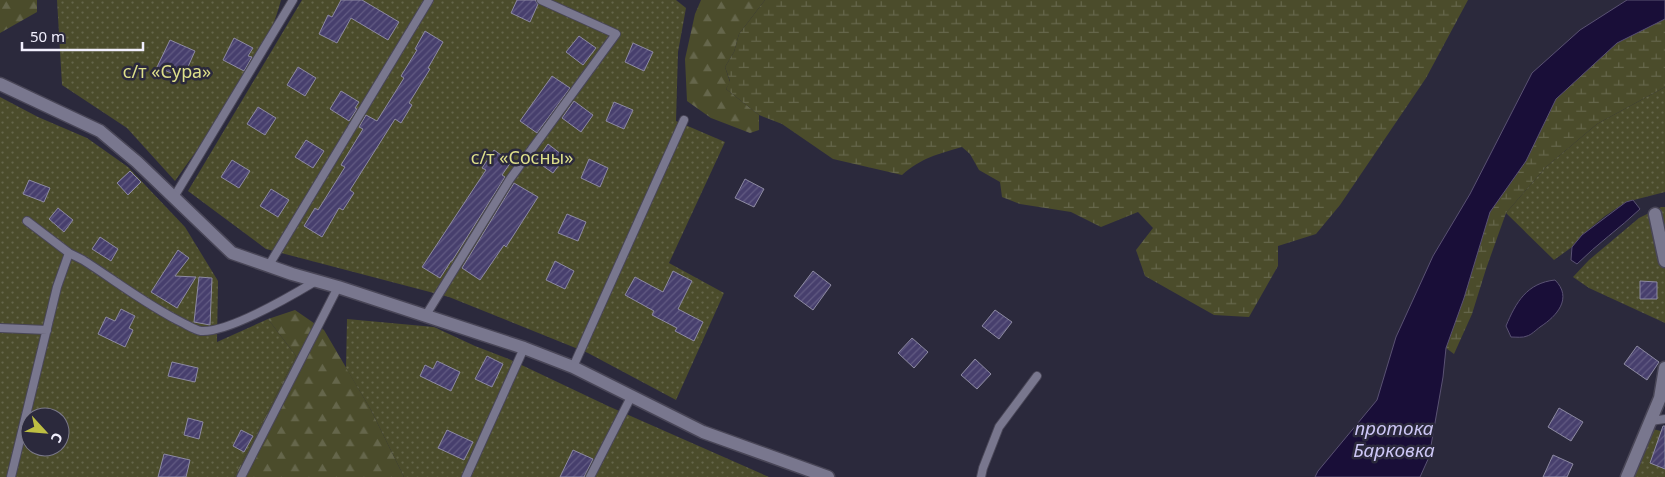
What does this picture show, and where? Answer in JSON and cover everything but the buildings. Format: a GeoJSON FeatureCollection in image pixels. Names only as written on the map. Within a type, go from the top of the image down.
{"type":"FeatureCollection","features":[{"type":"Feature","properties":{"kind":"main road"},"geometry":{"type":"LineString","coordinates":[[0,84],[100,131],[137,162],[232,253],[524,348],[573,367],[703,432],[828,477]]}},
{"type":"Feature","properties":{"kind":"main road"},"geometry":{"type":"LineString","coordinates":[[1655,214],[1665,261]]}},
{"type":"Feature","properties":{"kind":"main road"},"geometry":{"type":"LineString","coordinates":[[1628,477],[1660,398],[1665,368]]}},
{"type":"Feature","properties":{"kind":"lane"},"geometry":{"type":"LineString","coordinates":[[174,197],[293,0]]}},
{"type":"Feature","properties":{"kind":"lane"},"geometry":{"type":"LineString","coordinates":[[269,265],[429,0]]}},
{"type":"Feature","properties":{"kind":"lane"},"geometry":{"type":"LineString","coordinates":[[426,315],[510,179],[616,34],[542,0]]}},
{"type":"Feature","properties":{"kind":"lane"},"geometry":{"type":"LineString","coordinates":[[573,367],[684,120]]}},
{"type":"Feature","properties":{"kind":"lane"},"geometry":{"type":"LineString","coordinates":[[27,221],[69,253],[83,260],[166,315],[198,331],[214,331],[227,326],[281,302],[316,281]]}},
{"type":"Feature","properties":{"kind":"lane"},"geometry":{"type":"LineString","coordinates":[[11,477],[57,287],[69,253]]}},
{"type":"Feature","properties":{"kind":"lane"},"geometry":{"type":"LineString","coordinates":[[241,477],[338,287]]}},
{"type":"Feature","properties":{"kind":"lane"},"geometry":{"type":"LineString","coordinates":[[0,328],[46,330]]}},
{"type":"Feature","properties":{"kind":"lane"},"geometry":{"type":"LineString","coordinates":[[466,477],[524,348]]}},
{"type":"Feature","properties":{"kind":"lane"},"geometry":{"type":"LineString","coordinates":[[982,477],[983,468],[999,427],[1037,376]]}},
{"type":"Feature","properties":{"kind":"lane"},"geometry":{"type":"LineString","coordinates":[[590,477],[631,397]]}},
{"type":"Feature","properties":{"kind":"lane"},"geometry":{"type":"LineString","coordinates":[[1651,420],[1665,419]]}},
{"type":"Feature","properties":{"kind":"green space"},"geometry":{"type":"Polygon","coordinates":[[[0,0],[37,0],[37,12],[0,33],[0,0]]]}},
{"type":"Feature","properties":{"kind":"green space","name":"с/т «Сура»"},"geometry":{"type":"Polygon","coordinates":[[[57,0],[281,0],[263,47],[250,71],[221,117],[175,181],[127,128],[62,85],[57,0]]]}},
{"type":"Feature","properties":{"kind":"green space","name":"с/т «Сосны»"},"geometry":{"type":"Polygon","coordinates":[[[302,0],[676,0],[686,8],[678,52],[676,121],[725,142],[669,263],[724,293],[676,400],[588,353],[449,297],[266,249],[188,191],[302,0]]]}},
{"type":"Feature","properties":{"kind":"green space"},"geometry":{"type":"Polygon","coordinates":[[[701,0],[765,0],[739,34],[734,52],[725,67],[730,82],[726,89],[759,115],[759,130],[750,133],[711,118],[687,101],[685,59],[695,14],[701,0]]]}},
{"type":"Feature","properties":{"kind":"green space"},"geometry":{"type":"Polygon","coordinates":[[[765,0],[1468,0],[1426,78],[1340,205],[1316,234],[1278,246],[1278,266],[1249,317],[1214,315],[1145,276],[1136,250],[1153,228],[1138,212],[1101,227],[1071,212],[1020,204],[1002,197],[1000,182],[979,170],[970,154],[962,147],[937,154],[909,169],[902,175],[833,159],[782,124],[759,115],[726,89],[730,81],[725,67],[734,52],[739,34],[765,0]]]}},
{"type":"Feature","properties":{"kind":"green space"},"geometry":{"type":"Polygon","coordinates":[[[1665,19],[1665,87],[1597,124],[1546,167],[1506,213],[1472,314],[1454,354],[1446,348],[1464,298],[1490,212],[1526,161],[1556,99],[1617,43],[1665,19]]]}},
{"type":"Feature","properties":{"kind":"green space"},"geometry":{"type":"Polygon","coordinates":[[[1665,87],[1665,192],[1626,202],[1605,216],[1582,235],[1572,247],[1554,260],[1506,213],[1546,167],[1597,124],[1665,87]]]}},
{"type":"Feature","properties":{"kind":"green space"},"geometry":{"type":"Polygon","coordinates":[[[0,97],[38,117],[87,138],[128,167],[185,227],[218,281],[217,342],[268,319],[296,356],[234,477],[0,477],[0,97]]]}},
{"type":"Feature","properties":{"kind":"green space"},"geometry":{"type":"Polygon","coordinates":[[[1661,207],[1665,207],[1665,323],[1589,288],[1573,277],[1589,260],[1639,218],[1661,207]]]}},
{"type":"Feature","properties":{"kind":"green space"},"geometry":{"type":"Polygon","coordinates":[[[295,310],[324,330],[371,410],[404,477],[234,477],[296,356],[268,319],[295,310]]]}},
{"type":"Feature","properties":{"kind":"green space"},"geometry":{"type":"Polygon","coordinates":[[[347,319],[434,327],[769,477],[404,477],[371,410],[346,368],[347,319]]]}},
{"type":"Feature","properties":{"kind":"green space"},"geometry":{"type":"Polygon","coordinates":[[[1653,429],[1665,432],[1665,477],[1633,477],[1653,429]]]}},
{"type":"Feature","properties":{"kind":"water","name":"протока Барковка"},"geometry":{"type":"Polygon","coordinates":[[[1627,0],[1665,0],[1665,19],[1617,43],[1556,99],[1526,161],[1490,212],[1464,298],[1446,348],[1443,377],[1429,457],[1420,477],[1315,477],[1377,400],[1396,337],[1433,256],[1470,194],[1532,73],[1580,30],[1627,0]]]}},
{"type":"Feature","properties":{"kind":"water"},"geometry":{"type":"Polygon","coordinates":[[[1633,200],[1640,209],[1577,264],[1571,260],[1572,247],[1582,235],[1626,202],[1633,200]]]}},
{"type":"Feature","properties":{"kind":"water"},"geometry":{"type":"Polygon","coordinates":[[[1555,280],[1563,293],[1563,300],[1557,312],[1530,335],[1511,337],[1506,326],[1514,309],[1524,295],[1537,285],[1555,280]]]}}]}
